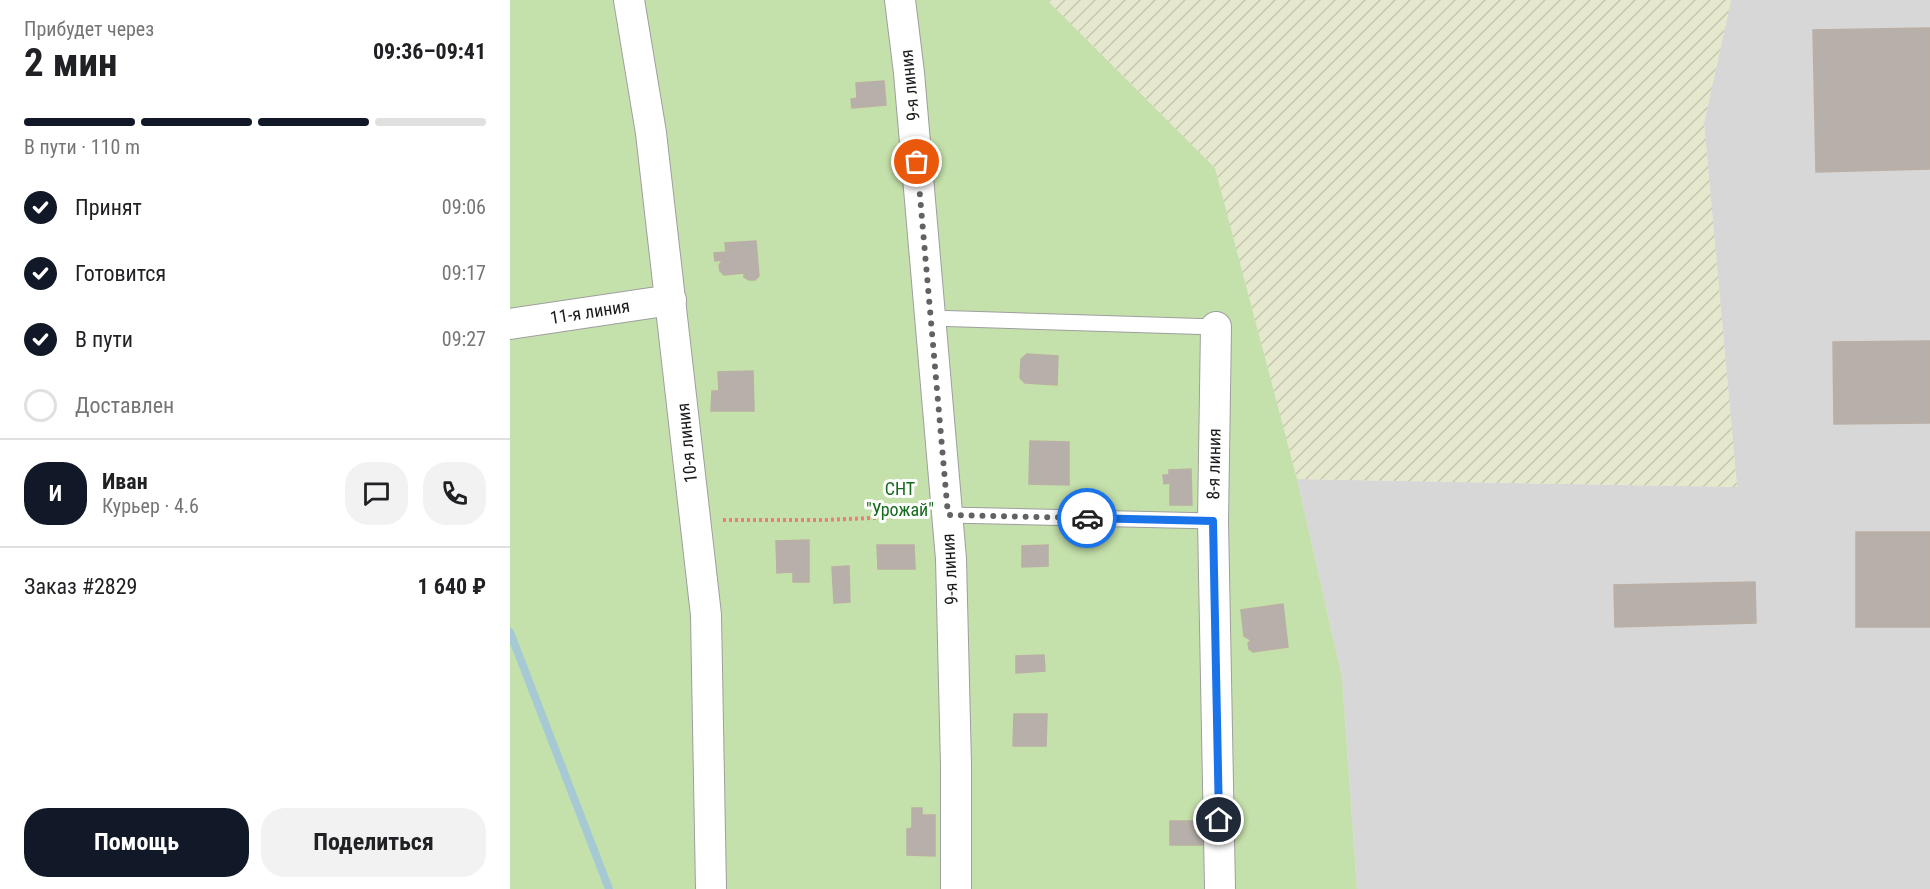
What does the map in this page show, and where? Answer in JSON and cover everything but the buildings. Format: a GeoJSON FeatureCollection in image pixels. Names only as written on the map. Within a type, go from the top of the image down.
{"type":"FeatureCollection","features":[{"type":"Feature","properties":{"kind":"street","name":"10-я линия"},"geometry":{"type":"LineString","coordinates":[[629,0],[651,133],[706,615],[711,889]]}},
{"type":"Feature","properties":{"kind":"street","name":"9-я линия"},"geometry":{"type":"LineString","coordinates":[[900,0],[909,74],[951,559],[956,765],[956,889]]}},
{"type":"Feature","properties":{"kind":"street","name":"11-я линия"},"geometry":{"type":"LineString","coordinates":[[510,324],[671,300]]}},
{"type":"Feature","properties":{"kind":"street","name":"8-я линия"},"geometry":{"type":"LineString","coordinates":[[1216,327],[1213,521],[1220,889]]}},
{"type":"Feature","properties":{"kind":"lane"},"geometry":{"type":"LineString","coordinates":[[931,318],[1216,327]]}},
{"type":"Feature","properties":{"kind":"lane"},"geometry":{"type":"LineString","coordinates":[[948,515],[1213,521]]}},
{"type":"Feature","properties":{"kind":"path"},"geometry":{"type":"LineString","coordinates":[[696,519],[813,520],[948,515]]}},
{"type":"Feature","properties":{"kind":"shaded area"},"geometry":{"type":"Polygon","coordinates":[[[1731,0],[1930,0],[1930,889],[1357,889],[1342,677],[1297,479],[1737,487],[1704,123],[1731,0]]]}},
{"type":"Feature","properties":{"kind":"green space","name":"СНТ \"Урожай\""},"geometry":{"type":"Polygon","coordinates":[[[510,0],[1047,0],[1215,168],[1297,479],[1342,677],[1357,889],[510,889],[510,0]]]}},
{"type":"Feature","properties":{"kind":"green space"},"geometry":{"type":"Polygon","coordinates":[[[1047,0],[1731,0],[1704,123],[1737,487],[1297,479],[1215,168],[1047,0]]]}},
{"type":"Feature","properties":{"kind":"waterway"},"geometry":{"type":"LineString","coordinates":[[510,632],[609,889]]}},
{"type":"Feature","properties":{"kind":"way so far"},"geometry":{"type":"LineString","coordinates":[[917,162],[948,515],[1087,518]]}},
{"type":"Feature","properties":{"kind":"route"},"geometry":{"type":"LineString","coordinates":[[1087,518],[1213,521],[1219,820]]}}]}
